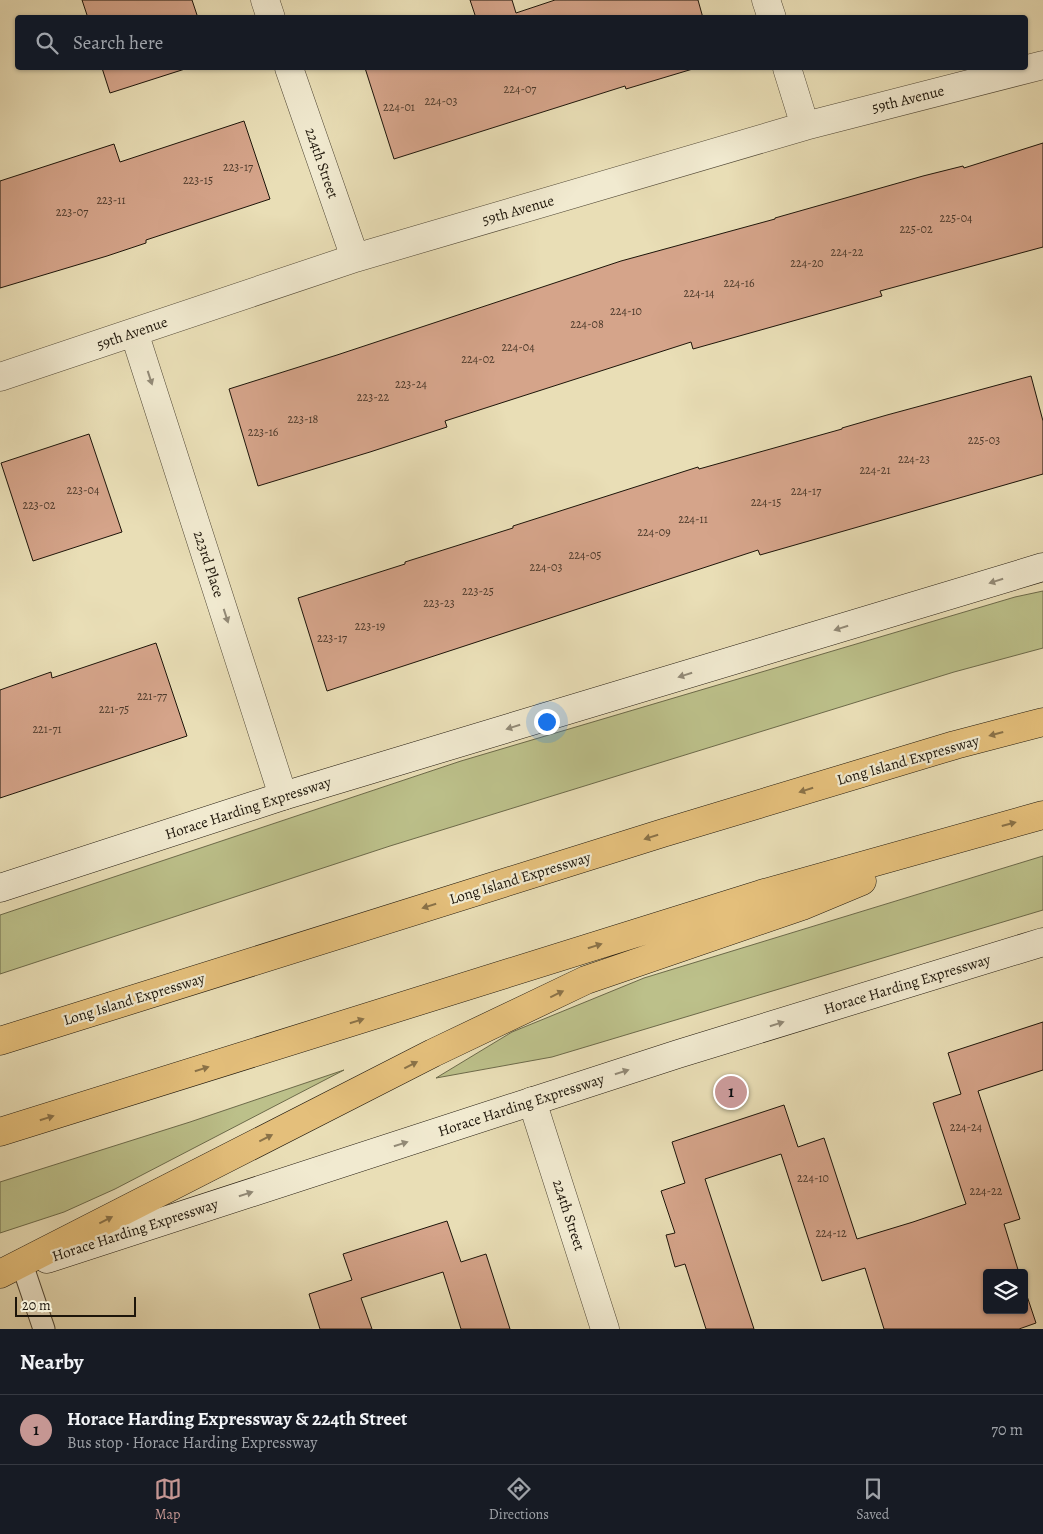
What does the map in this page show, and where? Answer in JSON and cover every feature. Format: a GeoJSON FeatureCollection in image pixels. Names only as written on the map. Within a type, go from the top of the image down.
{"type":"FeatureCollection","features":[{"type":"Feature","properties":{"kind":"highway","name":"Long Island Expressway"},"geometry":{"type":"LineString","coordinates":[[0,1041],[664,833],[955,745],[1043,722]]}},
{"type":"Feature","properties":{"kind":"highway"},"geometry":{"type":"LineString","coordinates":[[0,1132],[761,894],[1043,815]]}},
{"type":"Feature","properties":{"kind":"highway"},"geometry":{"type":"LineString","coordinates":[[8,1271],[433,1053],[586,980],[802,906],[975,833]]}},
{"type":"Feature","properties":{"kind":"main road"},"geometry":{"type":"LineString","coordinates":[[265,0],[270,15]]}},
{"type":"Feature","properties":{"kind":"main road"},"geometry":{"type":"LineString","coordinates":[[766,0],[771,15]]}},
{"type":"Feature","properties":{"kind":"main road","name":"59th Avenue"},"geometry":{"type":"LineString","coordinates":[[1028,69],[1043,65]]}},
{"type":"Feature","properties":{"kind":"main road","name":"224th Street"},"geometry":{"type":"LineString","coordinates":[[290,70],[355,258]]}},
{"type":"Feature","properties":{"kind":"main road"},"geometry":{"type":"LineString","coordinates":[[788,70],[805,126]]}},
{"type":"Feature","properties":{"kind":"main road","name":"59th Avenue"},"geometry":{"type":"LineString","coordinates":[[0,377],[355,258],[805,126],[1023,70]]}},
{"type":"Feature","properties":{"kind":"main road","name":"223rd Place"},"geometry":{"type":"LineString","coordinates":[[134,332],[283,796]]}},
{"type":"Feature","properties":{"kind":"main road","name":"Horace Harding Expressway"},"geometry":{"type":"LineString","coordinates":[[0,888],[283,796],[1043,567]]}},
{"type":"Feature","properties":{"kind":"main road","name":"Horace Harding Expressway"},"geometry":{"type":"LineString","coordinates":[[8,1271],[678,1054],[1043,942]]}},
{"type":"Feature","properties":{"kind":"main road","name":"224th Street"},"geometry":{"type":"LineString","coordinates":[[532,1101],[605,1329]]}},
{"type":"Feature","properties":{"kind":"lane"},"geometry":{"type":"LineString","coordinates":[[8,1271],[44,1329]]}},
{"type":"Feature","properties":{"kind":"green space"},"geometry":{"type":"Polygon","coordinates":[[[1043,591],[1043,648],[954,672],[390,846],[0,974],[0,915],[461,761],[1015,597],[1043,591]]]}},
{"type":"Feature","properties":{"kind":"green space"},"geometry":{"type":"Polygon","coordinates":[[[1043,856],[1043,910],[552,1057],[436,1078],[512,1032],[644,978],[1043,856]]]}},
{"type":"Feature","properties":{"kind":"green space"},"geometry":{"type":"Polygon","coordinates":[[[344,1070],[115,1189],[64,1212],[0,1233],[0,1182],[190,1122],[344,1070]]]}},
{"type":"Feature","properties":{"kind":"building"},"geometry":{"type":"Polygon","coordinates":[[[82,0],[192,0],[197,15],[87,15],[82,0]]]}},
{"type":"Feature","properties":{"kind":"building"},"geometry":{"type":"Polygon","coordinates":[[[470,0],[512,0],[516,13],[555,0],[698,0],[702,15],[475,15],[470,0]]]}},
{"type":"Feature","properties":{"kind":"building"},"geometry":{"type":"Polygon","coordinates":[[[103,70],[182,70],[110,93],[103,70]]]}},
{"type":"Feature","properties":{"kind":"building"},"geometry":{"type":"Polygon","coordinates":[[[366,70],[689,70],[626,89],[625,86],[394,159],[366,70]]]}},
{"type":"Feature","properties":{"kind":"building"},"geometry":{"type":"Polygon","coordinates":[[[244,121],[270,199],[146,240],[146,243],[107,256],[0,288],[0,181],[114,144],[120,162],[244,121]]]}},
{"type":"Feature","properties":{"kind":"building"},"geometry":{"type":"Polygon","coordinates":[[[1043,143],[1043,247],[880,291],[882,296],[693,349],[691,342],[445,421],[447,427],[258,486],[229,389],[621,261],[923,176],[963,166],[964,168],[1043,143]]]}},
{"type":"Feature","properties":{"kind":"building"},"geometry":{"type":"Polygon","coordinates":[[[1031,376],[1043,421],[1043,474],[760,555],[758,550],[327,691],[298,598],[513,528],[513,526],[698,467],[699,469],[1031,376]]]}},
{"type":"Feature","properties":{"kind":"building"},"geometry":{"type":"Polygon","coordinates":[[[89,434],[122,532],[33,561],[1,463],[89,434]]]}},
{"type":"Feature","properties":{"kind":"building"},"geometry":{"type":"Polygon","coordinates":[[[156,643],[187,736],[0,798],[0,690],[51,672],[52,678],[156,643]]]}},
{"type":"Feature","properties":{"kind":"building"},"geometry":{"type":"Polygon","coordinates":[[[1043,1022],[1043,1070],[978,1091],[1020,1219],[1004,1224],[1018,1269],[983,1269],[983,1314],[1028,1314],[1028,1299],[1036,1323],[1019,1329],[884,1329],[865,1268],[822,1281],[781,1154],[705,1179],[754,1329],[706,1329],[685,1264],[675,1267],[666,1235],[675,1233],[661,1191],[685,1183],[672,1142],[784,1105],[798,1147],[824,1138],[857,1239],[913,1222],[966,1204],[933,1103],[961,1094],[948,1053],[1043,1022]]]}},
{"type":"Feature","properties":{"kind":"building"},"geometry":{"type":"Polygon","coordinates":[[[447,1221],[461,1262],[486,1254],[510,1329],[461,1329],[443,1272],[361,1298],[372,1329],[320,1329],[309,1294],[352,1280],[343,1254],[447,1221]]]}},
{"type":"Feature","properties":{"kind":"place","name":"Horace Harding Expressway & 224th Street"},"geometry":{"type":"Point","coordinates":[731,1092]}}]}
